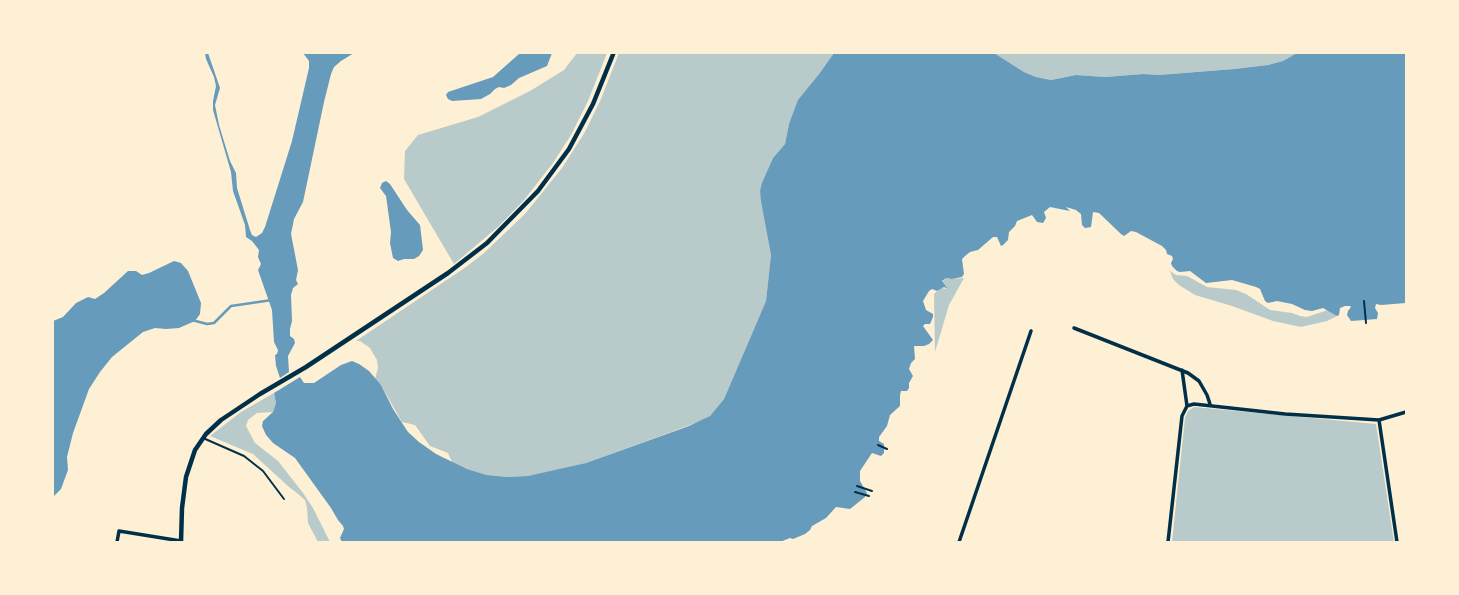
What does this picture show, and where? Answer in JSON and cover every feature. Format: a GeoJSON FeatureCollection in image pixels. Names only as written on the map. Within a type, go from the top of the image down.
{"type":"FeatureCollection","features":[{"type":"Feature","properties":{"kind":"street"},"geometry":{"type":"LineString","coordinates":[[117,542],[119,531],[181,542],[186,477],[192,457],[203,438],[221,420],[306,367],[458,265],[487,243],[523,208],[560,162],[579,131],[614,52]]}},
{"type":"Feature","properties":{"kind":"street"},"geometry":{"type":"LineString","coordinates":[[1074,328],[1182,370],[1199,381],[1211,406]]}},
{"type":"Feature","properties":{"kind":"street"},"geometry":{"type":"LineString","coordinates":[[959,542],[1031,331]]}},
{"type":"Feature","properties":{"kind":"street"},"geometry":{"type":"LineString","coordinates":[[1168,542],[1182,416],[1187,406],[1182,370]]}},
{"type":"Feature","properties":{"kind":"street"},"geometry":{"type":"LineString","coordinates":[[1187,406],[1194,404],[1379,420],[1406,412]]}},
{"type":"Feature","properties":{"kind":"street"},"geometry":{"type":"LineString","coordinates":[[1379,420],[1397,542]]}},
{"type":"Feature","properties":{"kind":"lane"},"geometry":{"type":"LineString","coordinates":[[203,438],[244,456],[263,471],[284,499]]}},
{"type":"Feature","properties":{"kind":"path"},"geometry":{"type":"LineString","coordinates":[[1364,301],[1366,323]]}},
{"type":"Feature","properties":{"kind":"path"},"geometry":{"type":"LineString","coordinates":[[878,445],[887,449]]}},
{"type":"Feature","properties":{"kind":"path"},"geometry":{"type":"LineString","coordinates":[[856,486],[872,491]]}},
{"type":"Feature","properties":{"kind":"path"},"geometry":{"type":"LineString","coordinates":[[855,492],[869,496]]}},
{"type":"Feature","properties":{"kind":"shaded area"},"geometry":{"type":"Polygon","coordinates":[[[577,53],[607,53],[571,135],[524,200],[499,226],[454,264],[404,179],[405,151],[418,135],[478,117],[530,91],[564,70],[577,53]]]}},
{"type":"Feature","properties":{"kind":"shaded area"},"geometry":{"type":"Polygon","coordinates":[[[619,53],[834,53],[789,124],[785,144],[773,158],[760,191],[771,255],[766,301],[724,399],[710,416],[701,421],[586,463],[528,476],[487,475],[453,464],[448,453],[430,446],[415,425],[402,422],[375,379],[377,360],[370,348],[356,341],[466,267],[525,214],[562,168],[585,132],[619,53]]]}},
{"type":"Feature","properties":{"kind":"shaded area"},"geometry":{"type":"Polygon","coordinates":[[[994,53],[1297,53],[1268,65],[1234,69],[1159,75],[1076,75],[1051,80],[1024,72],[994,53]]]}},
{"type":"Feature","properties":{"kind":"shaded area"},"geometry":{"type":"Polygon","coordinates":[[[1170,271],[1176,275],[1187,276],[1207,287],[1236,290],[1270,310],[1307,317],[1328,310],[1337,316],[1301,327],[1273,321],[1195,295],[1179,285],[1170,271]]]}},
{"type":"Feature","properties":{"kind":"shaded area"},"geometry":{"type":"Polygon","coordinates":[[[946,278],[964,278],[949,305],[935,352],[934,294],[941,288],[947,289],[942,282],[946,278]]]}},
{"type":"Feature","properties":{"kind":"shaded area"},"geometry":{"type":"Polygon","coordinates":[[[274,393],[276,403],[273,412],[257,413],[248,420],[246,426],[255,443],[278,461],[303,493],[330,542],[318,542],[308,523],[305,500],[253,454],[210,436],[241,412],[274,393]]]}},
{"type":"Feature","properties":{"kind":"shaded area"},"geometry":{"type":"Polygon","coordinates":[[[1194,407],[1376,424],[1394,542],[1172,542],[1185,418],[1188,411],[1194,407]]]}},
{"type":"Feature","properties":{"kind":"water"},"geometry":{"type":"Polygon","coordinates":[[[205,53],[208,53],[220,88],[215,105],[219,125],[236,173],[237,188],[250,230],[256,237],[265,227],[292,141],[309,68],[309,61],[303,53],[354,53],[334,67],[331,74],[303,202],[294,219],[291,234],[298,284],[291,295],[290,336],[295,343],[288,356],[289,372],[280,378],[276,366],[275,355],[278,350],[274,342],[272,310],[258,270],[261,264],[259,250],[246,237],[245,225],[233,191],[231,172],[213,110],[216,86],[205,53]]]}},
{"type":"Feature","properties":{"kind":"water"},"geometry":{"type":"Polygon","coordinates":[[[552,53],[547,66],[519,78],[511,85],[495,89],[481,99],[448,99],[448,92],[493,77],[519,54],[552,53]]]}},
{"type":"Feature","properties":{"kind":"water"},"geometry":{"type":"Polygon","coordinates":[[[834,53],[994,53],[1024,72],[1051,80],[1076,75],[1159,75],[1234,69],[1268,65],[1297,53],[1406,53],[1406,303],[1376,304],[1377,319],[1351,321],[1347,315],[1350,306],[1340,308],[1337,316],[1323,308],[1312,311],[1277,301],[1268,303],[1256,287],[1232,280],[1206,283],[1190,271],[1177,271],[1171,263],[1172,256],[1167,254],[1162,246],[1136,232],[1131,231],[1124,236],[1099,213],[1093,212],[1091,227],[1085,228],[1081,214],[1076,210],[1050,207],[1044,212],[1046,218],[1043,223],[1037,222],[1032,215],[1017,221],[1003,245],[1001,246],[997,237],[993,237],[978,250],[965,256],[962,259],[962,277],[946,278],[942,281],[948,289],[944,287],[929,291],[923,301],[926,310],[933,314],[933,317],[930,324],[923,326],[933,340],[924,346],[914,346],[915,359],[909,369],[913,376],[909,388],[907,391],[901,391],[900,406],[890,415],[887,426],[879,437],[879,441],[884,444],[884,453],[881,456],[872,453],[860,471],[860,481],[867,493],[865,497],[850,509],[836,507],[805,534],[780,542],[342,542],[340,538],[344,529],[331,508],[295,458],[273,443],[262,426],[263,421],[273,412],[276,403],[274,393],[300,377],[304,383],[314,383],[341,365],[352,361],[359,364],[381,385],[408,432],[419,442],[436,454],[467,469],[507,477],[528,476],[586,463],[710,416],[724,399],[766,301],[771,255],[761,201],[762,183],[773,158],[785,144],[798,100],[834,53]]]}},
{"type":"Feature","properties":{"kind":"water"},"geometry":{"type":"Polygon","coordinates":[[[386,181],[420,225],[423,250],[414,259],[398,261],[393,258],[386,196],[380,188],[386,181]]]}},
{"type":"Feature","properties":{"kind":"water"},"geometry":{"type":"Polygon","coordinates":[[[174,261],[181,263],[188,271],[201,303],[200,314],[195,321],[179,328],[155,328],[143,332],[112,357],[89,389],[73,433],[67,457],[68,470],[61,489],[53,497],[53,321],[63,317],[76,303],[88,297],[95,299],[104,293],[128,271],[136,271],[142,275],[174,261]]]}},
{"type":"Feature","properties":{"kind":"waterway"},"geometry":{"type":"LineString","coordinates":[[192,320],[214,323],[231,306],[272,300]]}}]}
